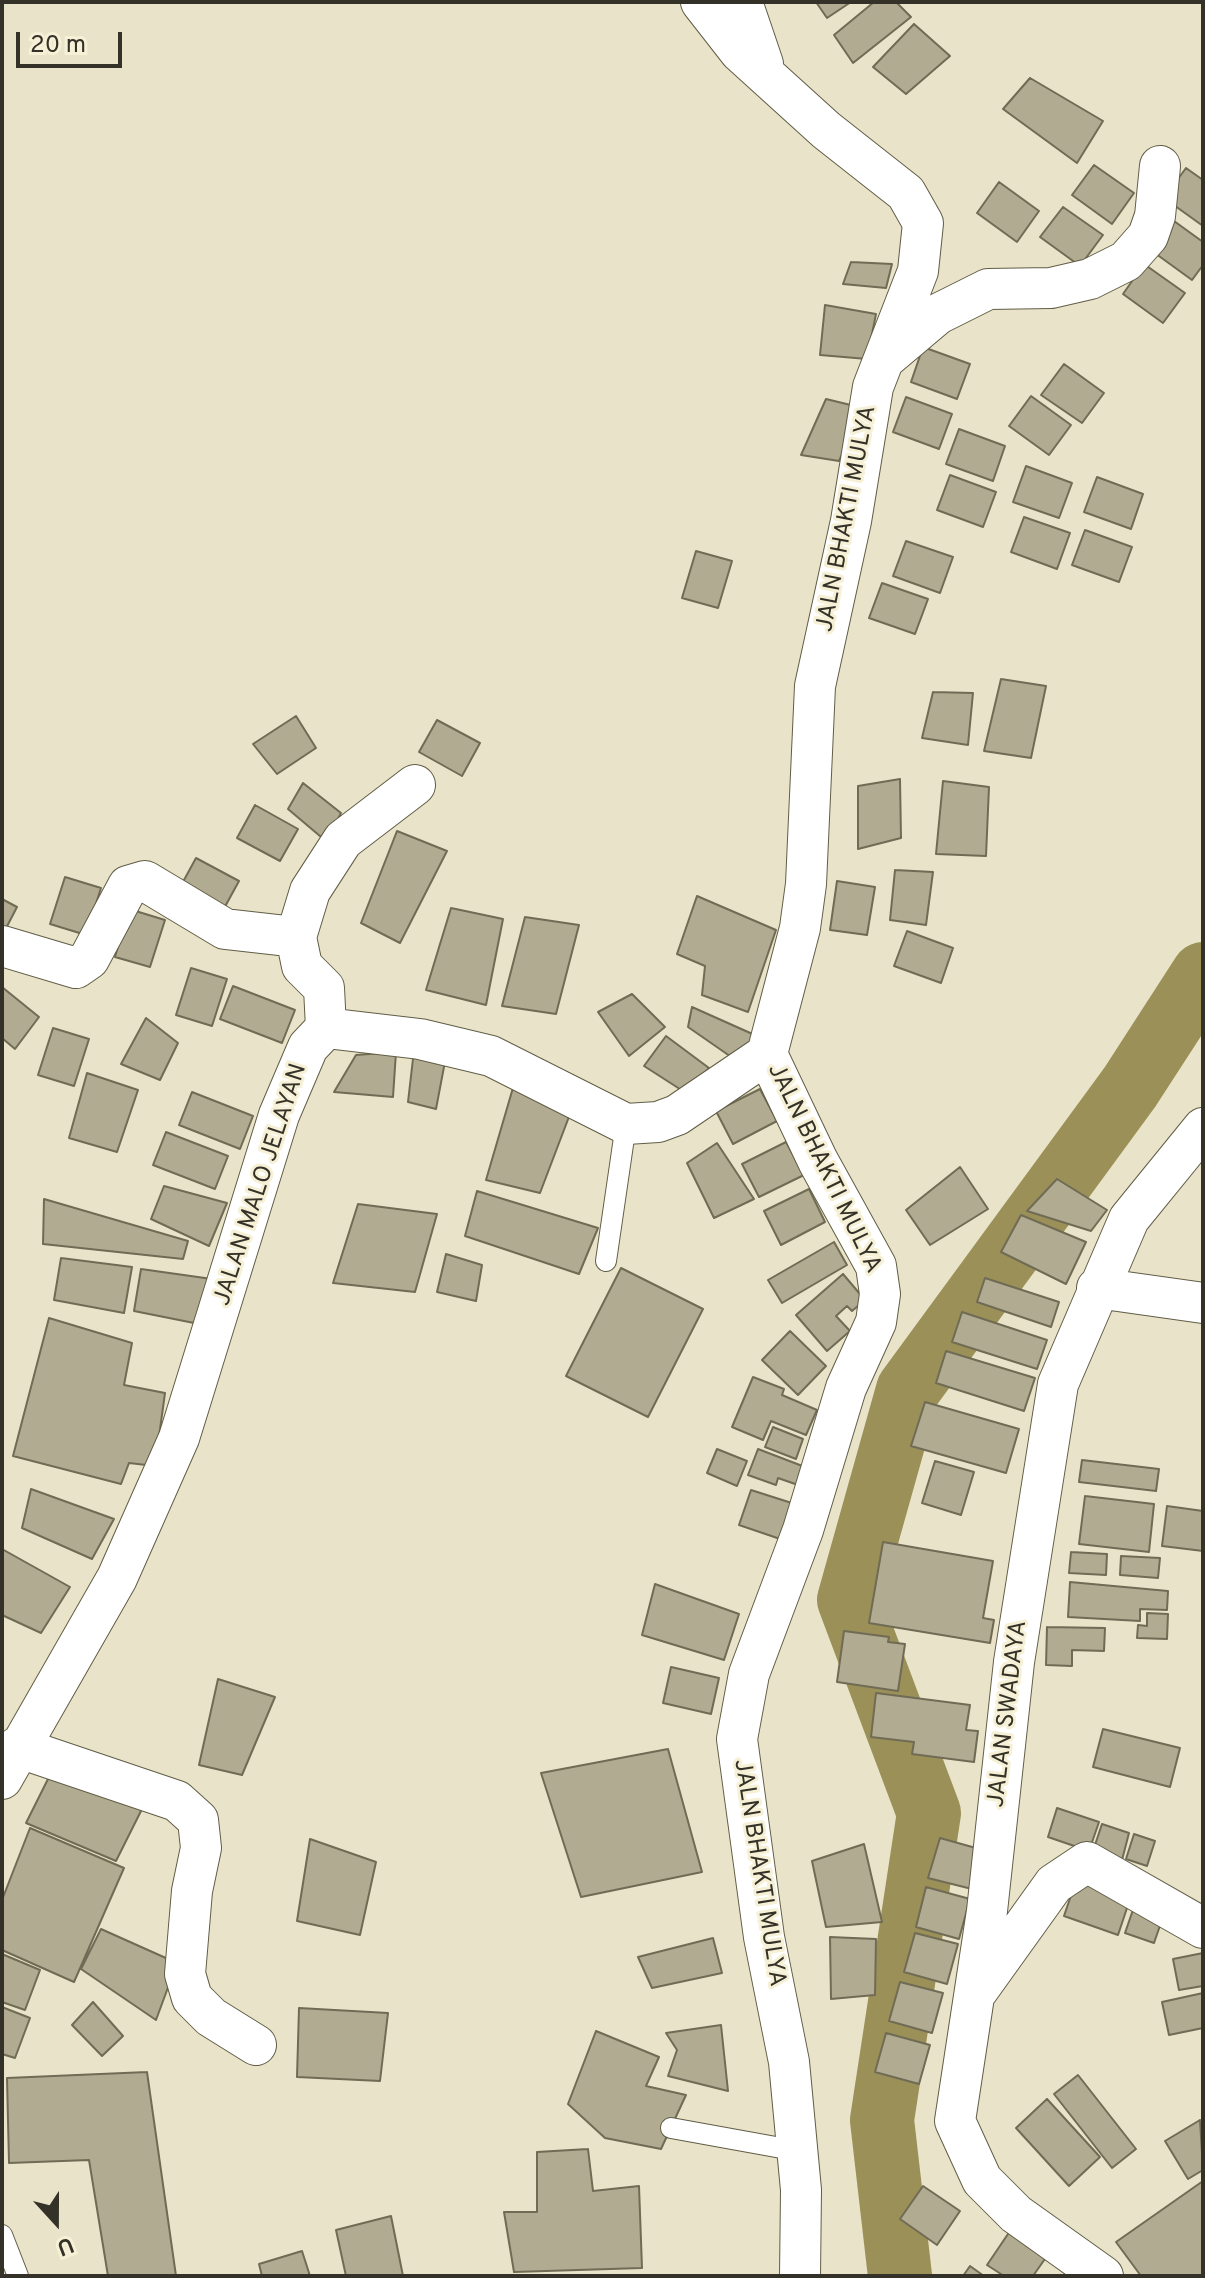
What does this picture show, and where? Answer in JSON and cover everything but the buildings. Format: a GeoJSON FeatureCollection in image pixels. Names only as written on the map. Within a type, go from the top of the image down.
{"type":"FeatureCollection","features":[{"type":"Feature","properties":{"kind":"street","name":"JALN BHAKTI MULYA"},"geometry":{"type":"LineString","coordinates":[[701,2],[740,52],[826,130],[906,193],[923,223],[918,271],[873,387],[851,521],[815,686],[802,914],[767,1054],[818,1161],[876,1266],[880,1294],[876,1322],[846,1388],[803,1530],[749,1674],[737,1739],[764,1937],[789,2062],[801,2190],[800,2276]]}},
{"type":"Feature","properties":{"kind":"street"},"geometry":{"type":"LineString","coordinates":[[742,2],[766,75]]}},
{"type":"Feature","properties":{"kind":"street"},"geometry":{"type":"LineString","coordinates":[[884,359],[938,314],[988,289],[1051,288],[1090,279],[1126,261],[1148,236],[1155,216],[1160,166]]}},
{"type":"Feature","properties":{"kind":"street"},"geometry":{"type":"LineString","coordinates":[[415,785],[343,840],[310,891],[296,937],[302,966],[324,988],[326,1028],[420,1039],[491,1056],[626,1124],[658,1122],[677,1115],[767,1054]]}},
{"type":"Feature","properties":{"kind":"street"},"geometry":{"type":"LineString","coordinates":[[2,946],[76,968],[89,959],[128,886],[145,881],[225,929],[296,937]]}},
{"type":"Feature","properties":{"kind":"street","name":"JALAN MALO JELAYAN"},"geometry":{"type":"LineString","coordinates":[[10,1763],[117,1578],[179,1438],[279,1115],[308,1047],[326,1028]]}},
{"type":"Feature","properties":{"kind":"street","name":"JALAN SWADAYA"},"geometry":{"type":"LineString","coordinates":[[1103,2276],[1016,2214],[982,2180],[955,2121],[987,1911],[1014,1662],[1058,1384],[1129,1219],[1203,1128]]}},
{"type":"Feature","properties":{"kind":"street"},"geometry":{"type":"LineString","coordinates":[[1097,1288],[1203,1303]]}},
{"type":"Feature","properties":{"kind":"street"},"geometry":{"type":"LineString","coordinates":[[10,1763],[177,1801],[198,1820],[201,1848],[192,1891],[185,1974],[192,1998],[211,2017],[256,2045]]}},
{"type":"Feature","properties":{"kind":"street"},"geometry":{"type":"LineString","coordinates":[[974,1995],[1054,1884],[1087,1862],[1203,1928]]}},
{"type":"Feature","properties":{"kind":"lane"},"geometry":{"type":"LineString","coordinates":[[606,1261],[626,1124]]}},
{"type":"Feature","properties":{"kind":"lane"},"geometry":{"type":"LineString","coordinates":[[671,2128],[798,2151]]}},
{"type":"Feature","properties":{"kind":"lane"},"geometry":{"type":"LineString","coordinates":[[2,2235],[18,2276]]}},
{"type":"Feature","properties":{"kind":"waterway"},"geometry":{"type":"LineString","coordinates":[[900,2276],[882,2120],[929,1813],[849,1600],[908,1390],[1130,1087],[1203,974]]}}]}
